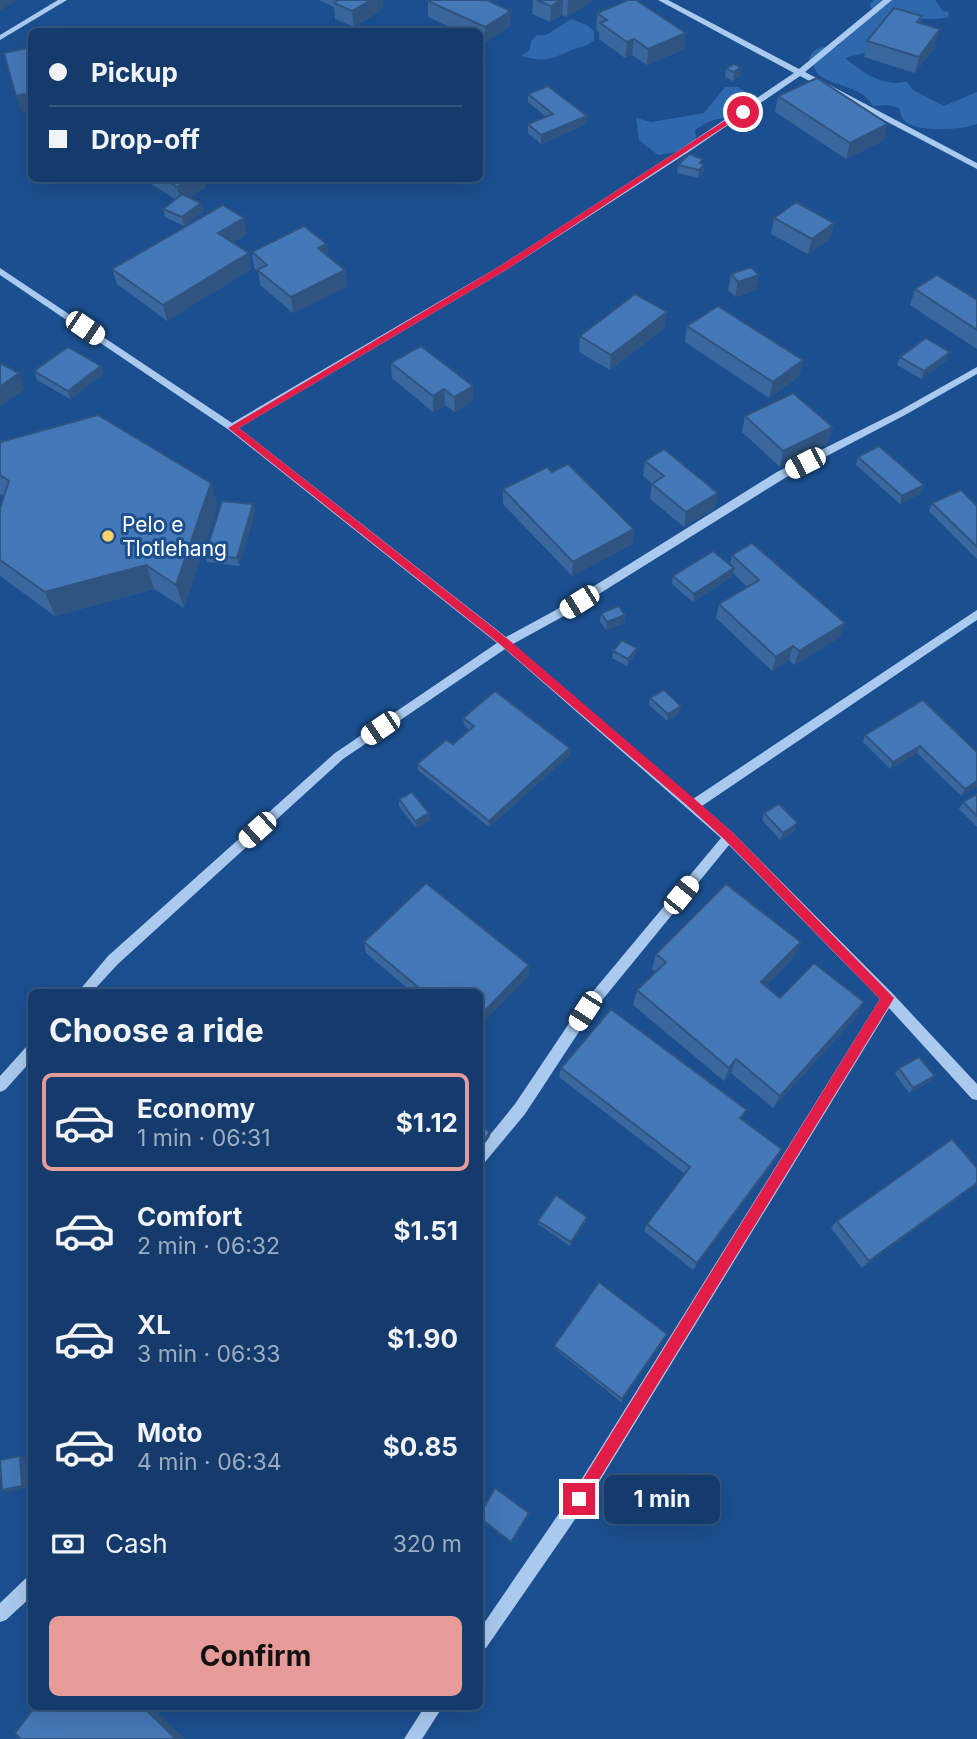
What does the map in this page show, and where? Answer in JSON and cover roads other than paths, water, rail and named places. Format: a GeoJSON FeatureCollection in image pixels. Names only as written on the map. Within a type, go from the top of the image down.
{"type":"FeatureCollection","features":[{"type":"Feature","properties":{"kind":"street"},"geometry":{"type":"LineString","coordinates":[[0,38],[63,0]]}},
{"type":"Feature","properties":{"kind":"street"},"geometry":{"type":"LineString","coordinates":[[662,0],[977,166]]}},
{"type":"Feature","properties":{"kind":"street"},"geometry":{"type":"LineString","coordinates":[[232,428],[503,268],[802,72],[888,0]]}},
{"type":"Feature","properties":{"kind":"street"},"geometry":{"type":"LineString","coordinates":[[0,271],[232,428],[505,643],[729,836],[888,998],[977,1094]]}},
{"type":"Feature","properties":{"kind":"street"},"geometry":{"type":"LineString","coordinates":[[87,989],[113,960],[339,756],[505,643],[558,614],[781,475],[902,413],[977,370]]}},
{"type":"Feature","properties":{"kind":"street"},"geometry":{"type":"LineString","coordinates":[[694,805],[977,614]]}},
{"type":"Feature","properties":{"kind":"street"},"geometry":{"type":"LineString","coordinates":[[483,1153],[520,1110],[585,1011],[729,836]]}},
{"type":"Feature","properties":{"kind":"street"},"geometry":{"type":"LineString","coordinates":[[483,1638],[586,1487],[888,998]]}},
{"type":"Feature","properties":{"kind":"street"},"geometry":{"type":"LineString","coordinates":[[0,1086],[28,1055]]}},
{"type":"Feature","properties":{"kind":"street"},"geometry":{"type":"LineString","coordinates":[[0,1614],[28,1588]]}},
{"type":"Feature","properties":{"kind":"street"},"geometry":{"type":"LineString","coordinates":[[412,1739],[432,1710]]}},
{"type":"Feature","properties":{"kind":"place","name":"Pelo e Tlotlehang"},"geometry":{"type":"Point","coordinates":[108,536]}}]}
